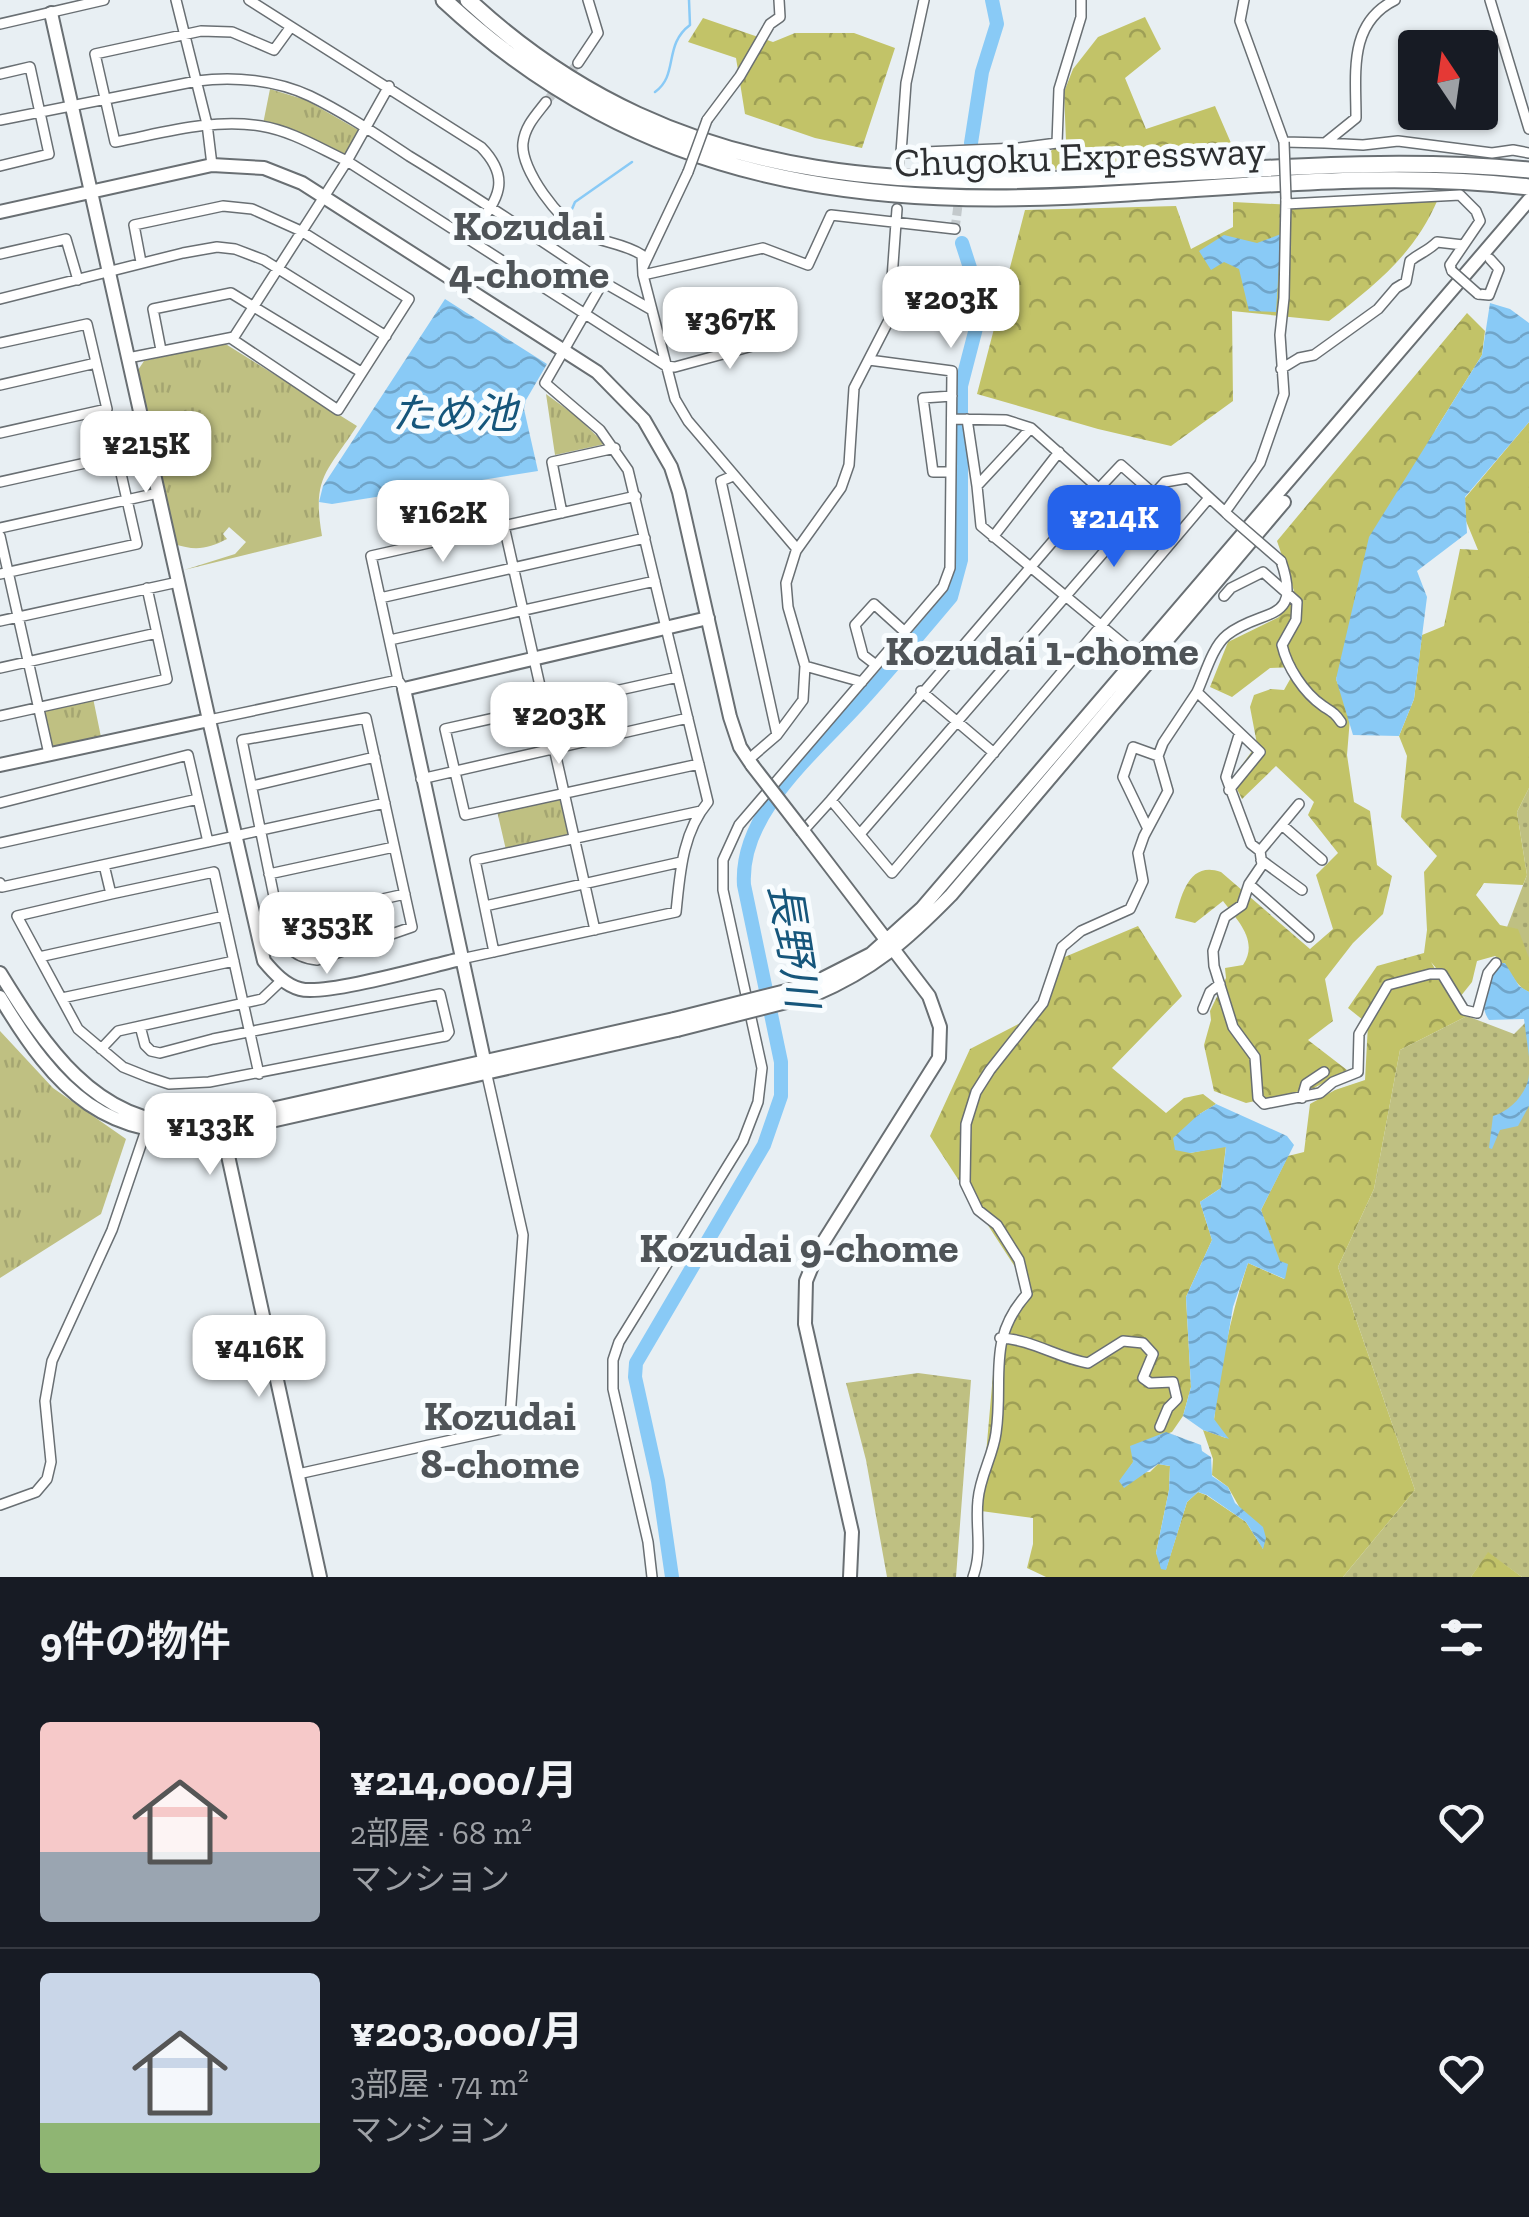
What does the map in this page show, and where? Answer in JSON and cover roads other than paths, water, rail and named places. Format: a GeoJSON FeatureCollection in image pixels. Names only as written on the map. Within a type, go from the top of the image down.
{"type":"FeatureCollection","features":[{"type":"Feature","properties":{"kind":"highway","name":"Chugoku Expressway"},"geometry":{"type":"LineString","coordinates":[[444,0],[512,58],[631,130],[716,162],[806,184],[902,196],[984,199],[1354,179],[1528,186]]}},
{"type":"Feature","properties":{"kind":"highway","name":"Chugoku Expressway"},"geometry":{"type":"LineString","coordinates":[[468,0],[523,46],[601,96],[682,133],[808,168],[903,180],[998,182],[1353,163],[1460,164],[1528,186]]}},
{"type":"Feature","properties":{"kind":"street"},"geometry":{"type":"LineString","coordinates":[[0,24],[104,0]]}},
{"type":"Feature","properties":{"kind":"street"},"geometry":{"type":"LineString","coordinates":[[176,0],[207,124],[212,165]]}},
{"type":"Feature","properties":{"kind":"street"},"geometry":{"type":"LineString","coordinates":[[249,0],[481,147],[498,169],[502,184],[470,238]]}},
{"type":"Feature","properties":{"kind":"street"},"geometry":{"type":"LineString","coordinates":[[578,63],[598,33],[588,0]]}},
{"type":"Feature","properties":{"kind":"street"},"geometry":{"type":"LineString","coordinates":[[642,272],[707,120],[740,76],[770,24],[780,16],[779,0]]}},
{"type":"Feature","properties":{"kind":"street"},"geometry":{"type":"LineString","coordinates":[[924,0],[906,83],[901,153],[1056,143],[1059,89],[1081,18],[1081,0]]}},
{"type":"Feature","properties":{"kind":"street"},"geometry":{"type":"LineString","coordinates":[[1227,514],[1260,463],[1284,394],[1280,334],[1284,298],[1284,142],[1240,21],[1244,0]]}},
{"type":"Feature","properties":{"kind":"street"},"geometry":{"type":"LineString","coordinates":[[1325,143],[1356,118],[1360,34],[1379,3],[1395,0]]}},
{"type":"Feature","properties":{"kind":"street"},"geometry":{"type":"LineString","coordinates":[[1490,0],[1529,130]]}},
{"type":"Feature","properties":{"kind":"street"},"geometry":{"type":"LineString","coordinates":[[51,13],[264,961],[282,980],[306,991],[676,912],[681,862],[701,810],[708,802],[636,496],[628,470],[615,448],[545,383],[603,282]]}},
{"type":"Feature","properties":{"kind":"street"},"geometry":{"type":"LineString","coordinates":[[290,28],[274,50],[232,32],[185,35],[95,54],[115,142],[207,124],[262,126],[303,139],[470,238],[666,366],[675,367],[790,336]]}},
{"type":"Feature","properties":{"kind":"street"},"geometry":{"type":"LineString","coordinates":[[0,74],[30,67],[49,154],[0,166]]}},
{"type":"Feature","properties":{"kind":"street"},"geometry":{"type":"LineString","coordinates":[[0,120],[197,81],[226,78],[269,83],[308,96],[365,128],[652,310]]}},
{"type":"Feature","properties":{"kind":"street"},"geometry":{"type":"LineString","coordinates":[[142,262],[134,225],[223,206],[262,212],[301,231],[409,299],[338,410],[232,339],[278,268],[301,231],[323,197],[347,162],[389,86]]}},
{"type":"Feature","properties":{"kind":"street"},"geometry":{"type":"LineString","coordinates":[[546,102],[527,128],[522,148],[535,181],[578,230],[610,243],[627,245],[642,256],[642,272],[675,399],[733,476],[798,549]]}},
{"type":"Feature","properties":{"kind":"street"},"geometry":{"type":"LineString","coordinates":[[1284,142],[1363,146],[1398,141],[1492,153],[1529,153]]}},
{"type":"Feature","properties":{"kind":"street"},"geometry":{"type":"LineString","coordinates":[[0,212],[212,165],[264,168],[294,179],[565,351],[616,388],[659,443],[679,492],[733,729],[750,762],[929,996],[940,1027],[939,1058],[819,1249],[806,1282],[806,1324],[852,1532],[850,1577]]}},
{"type":"Feature","properties":{"kind":"street"},"geometry":{"type":"LineString","coordinates":[[891,945],[1139,657],[1528,186]]}},
{"type":"Feature","properties":{"kind":"street"},"geometry":{"type":"LineString","coordinates":[[1286,201],[1460,195],[1480,221],[1450,265],[1452,271],[1478,294],[1489,295],[1499,269],[1490,259]]}},
{"type":"Feature","properties":{"kind":"street"},"geometry":{"type":"LineString","coordinates":[[0,997],[48,1070],[109,1117],[146,1130],[180,1134],[676,1024],[857,976],[951,895],[1529,214]]}},
{"type":"Feature","properties":{"kind":"street"},"geometry":{"type":"LineString","coordinates":[[642,272],[763,248],[808,265],[831,215],[896,215],[955,229]]}},
{"type":"Feature","properties":{"kind":"street"},"geometry":{"type":"LineString","coordinates":[[750,762],[803,700],[804,666],[788,607],[786,583],[798,549],[841,488],[849,465],[854,388],[889,320],[896,215]]}},
{"type":"Feature","properties":{"kind":"street"},"geometry":{"type":"LineString","coordinates":[[0,254],[66,239],[78,280]]}},
{"type":"Feature","properties":{"kind":"street"},"geometry":{"type":"LineString","coordinates":[[1281,370],[1298,358],[1314,356],[1378,309],[1406,282],[1410,261],[1419,254],[1437,242],[1462,244]]}},
{"type":"Feature","properties":{"kind":"street"},"geometry":{"type":"LineString","coordinates":[[0,298],[142,262],[217,248],[250,252],[386,336]]}},
{"type":"Feature","properties":{"kind":"street"},"geometry":{"type":"LineString","coordinates":[[162,350],[154,309],[231,293],[362,372]]}},
{"type":"Feature","properties":{"kind":"street"},"geometry":{"type":"LineString","coordinates":[[0,343],[87,324],[107,409],[0,433]]}},
{"type":"Feature","properties":{"kind":"street"},"geometry":{"type":"LineString","coordinates":[[128,358],[234,336]]}},
{"type":"Feature","properties":{"kind":"street"},"geometry":{"type":"LineString","coordinates":[[652,1577],[648,1542],[613,1389],[612,1360],[619,1342],[743,1141],[758,1102],[762,1068],[723,890],[723,860],[739,825],[943,587],[950,568],[952,371],[869,360]]}},
{"type":"Feature","properties":{"kind":"street"},"geometry":{"type":"LineString","coordinates":[[0,385],[96,364]]}},
{"type":"Feature","properties":{"kind":"street"},"geometry":{"type":"LineString","coordinates":[[951,472],[933,472],[923,398],[952,396]]}},
{"type":"Feature","properties":{"kind":"street"},"geometry":{"type":"LineString","coordinates":[[952,419],[1006,420],[1031,428],[1133,519]]}},
{"type":"Feature","properties":{"kind":"street"},"geometry":{"type":"LineString","coordinates":[[967,420],[981,526],[1139,657]]}},
{"type":"Feature","properties":{"kind":"street"},"geometry":{"type":"LineString","coordinates":[[976,486],[1031,428]]}},
{"type":"Feature","properties":{"kind":"street"},"geometry":{"type":"LineString","coordinates":[[562,513],[552,462],[615,448]]}},
{"type":"Feature","properties":{"kind":"street"},"geometry":{"type":"LineString","coordinates":[[993,537],[1060,452]]}},
{"type":"Feature","properties":{"kind":"street"},"geometry":{"type":"LineString","coordinates":[[0,482],[117,456],[137,544],[4,573]]}},
{"type":"Feature","properties":{"kind":"street"},"geometry":{"type":"LineString","coordinates":[[803,830],[1121,465],[1154,494]]}},
{"type":"Feature","properties":{"kind":"street"},"geometry":{"type":"LineString","coordinates":[[733,476],[721,481],[777,735]]}},
{"type":"Feature","properties":{"kind":"street"},"geometry":{"type":"LineString","coordinates":[[860,834],[1164,482],[1188,478],[1281,560],[1287,600],[1274,615],[1224,637],[1197,692],[1162,743],[1158,756],[1168,791],[1147,827],[1138,853],[1143,881],[1130,909],[1080,931],[1062,947],[1042,1003],[1028,1026],[990,1070],[966,1124],[965,1183],[978,1210],[997,1225],[1018,1260],[1027,1294],[1012,1311],[1000,1338],[996,1437],[981,1477],[977,1506],[980,1552],[973,1577]]}},
{"type":"Feature","properties":{"kind":"street"},"geometry":{"type":"LineString","coordinates":[[0,528],[158,493]]}},
{"type":"Feature","properties":{"kind":"street"},"geometry":{"type":"LineString","coordinates":[[298,1474],[506,1428],[510,1418],[523,1235],[371,556],[636,496]]}},
{"type":"Feature","properties":{"kind":"street"},"geometry":{"type":"LineString","coordinates":[[831,800],[892,873],[1209,498]]}},
{"type":"Feature","properties":{"kind":"street"},"geometry":{"type":"LineString","coordinates":[[504,526],[595,930]]}},
{"type":"Feature","properties":{"kind":"street"},"geometry":{"type":"LineString","coordinates":[[0,536],[4,573],[50,754]]}},
{"type":"Feature","properties":{"kind":"street"},"geometry":{"type":"LineString","coordinates":[[380,598],[646,538]]}},
{"type":"Feature","properties":{"kind":"street"},"geometry":{"type":"LineString","coordinates":[[1224,596],[1231,588],[1263,572],[1288,592],[1296,602],[1296,620],[1282,645],[1286,660],[1300,682],[1341,722]]}},
{"type":"Feature","properties":{"kind":"street"},"geometry":{"type":"LineString","coordinates":[[390,640],[656,581]]}},
{"type":"Feature","properties":{"kind":"street"},"geometry":{"type":"LineString","coordinates":[[0,621],[178,582]]}},
{"type":"Feature","properties":{"kind":"street"},"geometry":{"type":"LineString","coordinates":[[0,716],[168,679],[147,588]]}},
{"type":"Feature","properties":{"kind":"street"},"geometry":{"type":"LineString","coordinates":[[876,666],[862,654],[855,625],[874,604],[904,632]]}},
{"type":"Feature","properties":{"kind":"street"},"geometry":{"type":"LineString","coordinates":[[0,765],[209,720],[534,658],[708,618]]}},
{"type":"Feature","properties":{"kind":"street"},"geometry":{"type":"LineString","coordinates":[[0,668],[157,633]]}},
{"type":"Feature","properties":{"kind":"street"},"geometry":{"type":"LineString","coordinates":[[804,666],[862,682]]}},
{"type":"Feature","properties":{"kind":"street"},"geometry":{"type":"LineString","coordinates":[[678,676],[444,728],[454,771],[465,816],[699,764]]}},
{"type":"Feature","properties":{"kind":"street"},"geometry":{"type":"LineString","coordinates":[[921,692],[994,753]]}},
{"type":"Feature","properties":{"kind":"street"},"geometry":{"type":"LineString","coordinates":[[1197,692],[1260,752],[1229,790]]}},
{"type":"Feature","properties":{"kind":"street"},"geometry":{"type":"LineString","coordinates":[[366,718],[375,758],[412,927],[317,960],[302,958],[286,947],[242,740],[366,718]]}},
{"type":"Feature","properties":{"kind":"street"},"geometry":{"type":"LineString","coordinates":[[421,778],[688,718]]}},
{"type":"Feature","properties":{"kind":"street"},"geometry":{"type":"LineString","coordinates":[[1239,735],[1226,777],[1229,790],[1251,844],[1302,890]]}},
{"type":"Feature","properties":{"kind":"street"},"geometry":{"type":"LineString","coordinates":[[1147,827],[1123,777],[1133,748],[1158,756]]}},
{"type":"Feature","properties":{"kind":"street"},"geometry":{"type":"LineString","coordinates":[[0,803],[188,755],[208,842]]}},
{"type":"Feature","properties":{"kind":"street"},"geometry":{"type":"LineString","coordinates":[[252,786],[375,758]]}},
{"type":"Feature","properties":{"kind":"street"},"geometry":{"type":"LineString","coordinates":[[0,843],[198,799]]}},
{"type":"Feature","properties":{"kind":"street"},"geometry":{"type":"LineString","coordinates":[[0,884],[2,888],[385,803]]}},
{"type":"Feature","properties":{"kind":"street"},"geometry":{"type":"LineString","coordinates":[[1299,804],[1261,856],[1262,865],[1249,884],[1242,905],[1225,916],[1212,951],[1233,1027],[1255,1057],[1258,1098],[1264,1104],[1302,1098],[1358,1072],[1359,1034],[1388,985],[1442,974],[1464,1010],[1476,1012],[1488,973],[1496,963]]}},
{"type":"Feature","properties":{"kind":"street"},"geometry":{"type":"LineString","coordinates":[[494,952],[475,860],[701,810]]}},
{"type":"Feature","properties":{"kind":"street"},"geometry":{"type":"LineString","coordinates":[[1282,825],[1322,860]]}},
{"type":"Feature","properties":{"kind":"street"},"geometry":{"type":"LineString","coordinates":[[269,874],[394,847]]}},
{"type":"Feature","properties":{"kind":"street"},"geometry":{"type":"LineString","coordinates":[[485,906],[681,862]]}},
{"type":"Feature","properties":{"kind":"street"},"geometry":{"type":"LineString","coordinates":[[104,865],[110,894]]}},
{"type":"Feature","properties":{"kind":"street"},"geometry":{"type":"LineString","coordinates":[[140,1026],[145,1045],[160,1053],[250,1032],[440,994],[449,1032],[446,1036],[260,1074],[169,1084],[122,1066],[78,1029],[17,916],[214,872],[250,1032],[260,1074]]}},
{"type":"Feature","properties":{"kind":"street"},"geometry":{"type":"LineString","coordinates":[[1249,884],[1309,937]]}},
{"type":"Feature","properties":{"kind":"street"},"geometry":{"type":"LineString","coordinates":[[256,927],[404,894]]}},
{"type":"Feature","properties":{"kind":"street"},"geometry":{"type":"LineString","coordinates":[[39,956],[224,916]]}},
{"type":"Feature","properties":{"kind":"street"},"geometry":{"type":"LineString","coordinates":[[62,998],[234,961]]}},
{"type":"Feature","properties":{"kind":"street"},"geometry":{"type":"LineString","coordinates":[[0,973],[62,1063],[102,1099],[126,1112],[156,1120],[221,1126]]}},
{"type":"Feature","properties":{"kind":"street"},"geometry":{"type":"LineString","coordinates":[[101,1049],[118,1031],[262,999],[282,980]]}},
{"type":"Feature","properties":{"kind":"street"},"geometry":{"type":"LineString","coordinates":[[1202,1009],[1210,992],[1220,984]]}},
{"type":"Feature","properties":{"kind":"street"},"geometry":{"type":"LineString","coordinates":[[1302,1098],[1306,1084],[1324,1072]]}},
{"type":"Feature","properties":{"kind":"street"},"geometry":{"type":"LineString","coordinates":[[221,1126],[320,1577]]}},
{"type":"Feature","properties":{"kind":"street"},"geometry":{"type":"LineString","coordinates":[[0,1505],[36,1492],[47,1479],[50,1462],[45,1401],[52,1361],[112,1230],[146,1130]]}},
{"type":"Feature","properties":{"kind":"street"},"geometry":{"type":"LineString","coordinates":[[1000,1338],[1019,1338],[1088,1363],[1124,1341],[1143,1343],[1153,1354],[1143,1378],[1150,1383],[1173,1382],[1177,1399],[1168,1408],[1160,1427]]}},
{"type":"Feature","properties":{"kind":"water"},"geometry":{"type":"Polygon","coordinates":[[[1281,234],[1276,312],[1249,311],[1239,269],[1224,262],[1211,270],[1199,251],[1224,235],[1257,243],[1281,234]]]}},
{"type":"Feature","properties":{"kind":"water","name":"ため池"},"geometry":{"type":"Polygon","coordinates":[[[445,299],[547,364],[524,409],[538,471],[332,504],[319,502],[323,486],[445,299]]]}},
{"type":"Feature","properties":{"kind":"water"},"geometry":{"type":"Polygon","coordinates":[[[1490,303],[1510,309],[1529,323],[1529,422],[1465,497],[1467,533],[1417,571],[1427,597],[1414,699],[1399,736],[1353,735],[1336,679],[1369,537],[1482,355],[1490,303]]]}},
{"type":"Feature","properties":{"kind":"water"},"geometry":{"type":"Polygon","coordinates":[[[1500,963],[1505,963],[1519,986],[1529,992],[1529,1057],[1524,1019],[1489,1020],[1485,1013],[1486,991],[1500,963]]]}},
{"type":"Feature","properties":{"kind":"water"},"geometry":{"type":"Polygon","coordinates":[[[1529,1074],[1529,1106],[1518,1126],[1500,1130],[1492,1149],[1489,1148],[1493,1116],[1517,1100],[1529,1074]]]}},
{"type":"Feature","properties":{"kind":"water"},"geometry":{"type":"Polygon","coordinates":[[[1216,1104],[1287,1136],[1294,1145],[1261,1210],[1280,1261],[1288,1264],[1285,1279],[1248,1263],[1233,1307],[1214,1419],[1229,1439],[1203,1430],[1183,1416],[1191,1387],[1186,1297],[1212,1240],[1200,1202],[1221,1188],[1226,1147],[1190,1153],[1175,1150],[1173,1138],[1216,1104]]]}},
{"type":"Feature","properties":{"kind":"water"},"geometry":{"type":"Polygon","coordinates":[[[1166,1432],[1201,1445],[1202,1451],[1211,1457],[1212,1476],[1228,1487],[1235,1503],[1263,1527],[1263,1549],[1246,1522],[1198,1492],[1187,1502],[1166,1570],[1161,1569],[1156,1553],[1170,1466],[1158,1464],[1124,1488],[1119,1481],[1133,1462],[1130,1446],[1166,1432]]]}},
{"type":"Feature","properties":{"kind":"waterway"},"geometry":{"type":"LineString","coordinates":[[655,92],[667,77],[677,42],[690,25],[689,0]]}},
{"type":"Feature","properties":{"kind":"waterway","name":"長野川"},"geometry":{"type":"LineString","coordinates":[[971,143],[982,72],[997,24],[992,0]]}},
{"type":"Feature","properties":{"kind":"waterway"},"geometry":{"type":"LineString","coordinates":[[572,209],[575,202],[632,162]]}},
{"type":"Feature","properties":{"kind":"waterway","name":"長野川"},"geometry":{"type":"LineString","coordinates":[[672,1577],[658,1481],[635,1377],[636,1363],[764,1145],[781,1096],[781,1062],[744,885],[746,857],[755,831],[786,782],[951,597],[961,560],[961,386],[982,305],[962,243]]}},
{"type":"Feature","properties":{"kind":"tunnel"},"geometry":{"type":"LineString","coordinates":[[546,102],[578,63]]}},
{"type":"Feature","properties":{"kind":"tunnel"},"geometry":{"type":"LineString","coordinates":[[955,229],[965,149]]}},
{"type":"Feature","properties":{"kind":"tunnel"},"geometry":{"type":"LineString","coordinates":[[897,209],[901,153]]}},
{"type":"Feature","properties":{"kind":"district","name":"Kozudai 4-chome"},"geometry":{"type":"Point","coordinates":[529,249]}},
{"type":"Feature","properties":{"kind":"district","name":"Kozudai 1-chome"},"geometry":{"type":"Point","coordinates":[1042,650]}},
{"type":"Feature","properties":{"kind":"district","name":"Kozudai 9-chome"},"geometry":{"type":"Point","coordinates":[799,1247]}},
{"type":"Feature","properties":{"kind":"district","name":"Kozudai 8-chome"},"geometry":{"type":"Point","coordinates":[500,1439]}}]}
